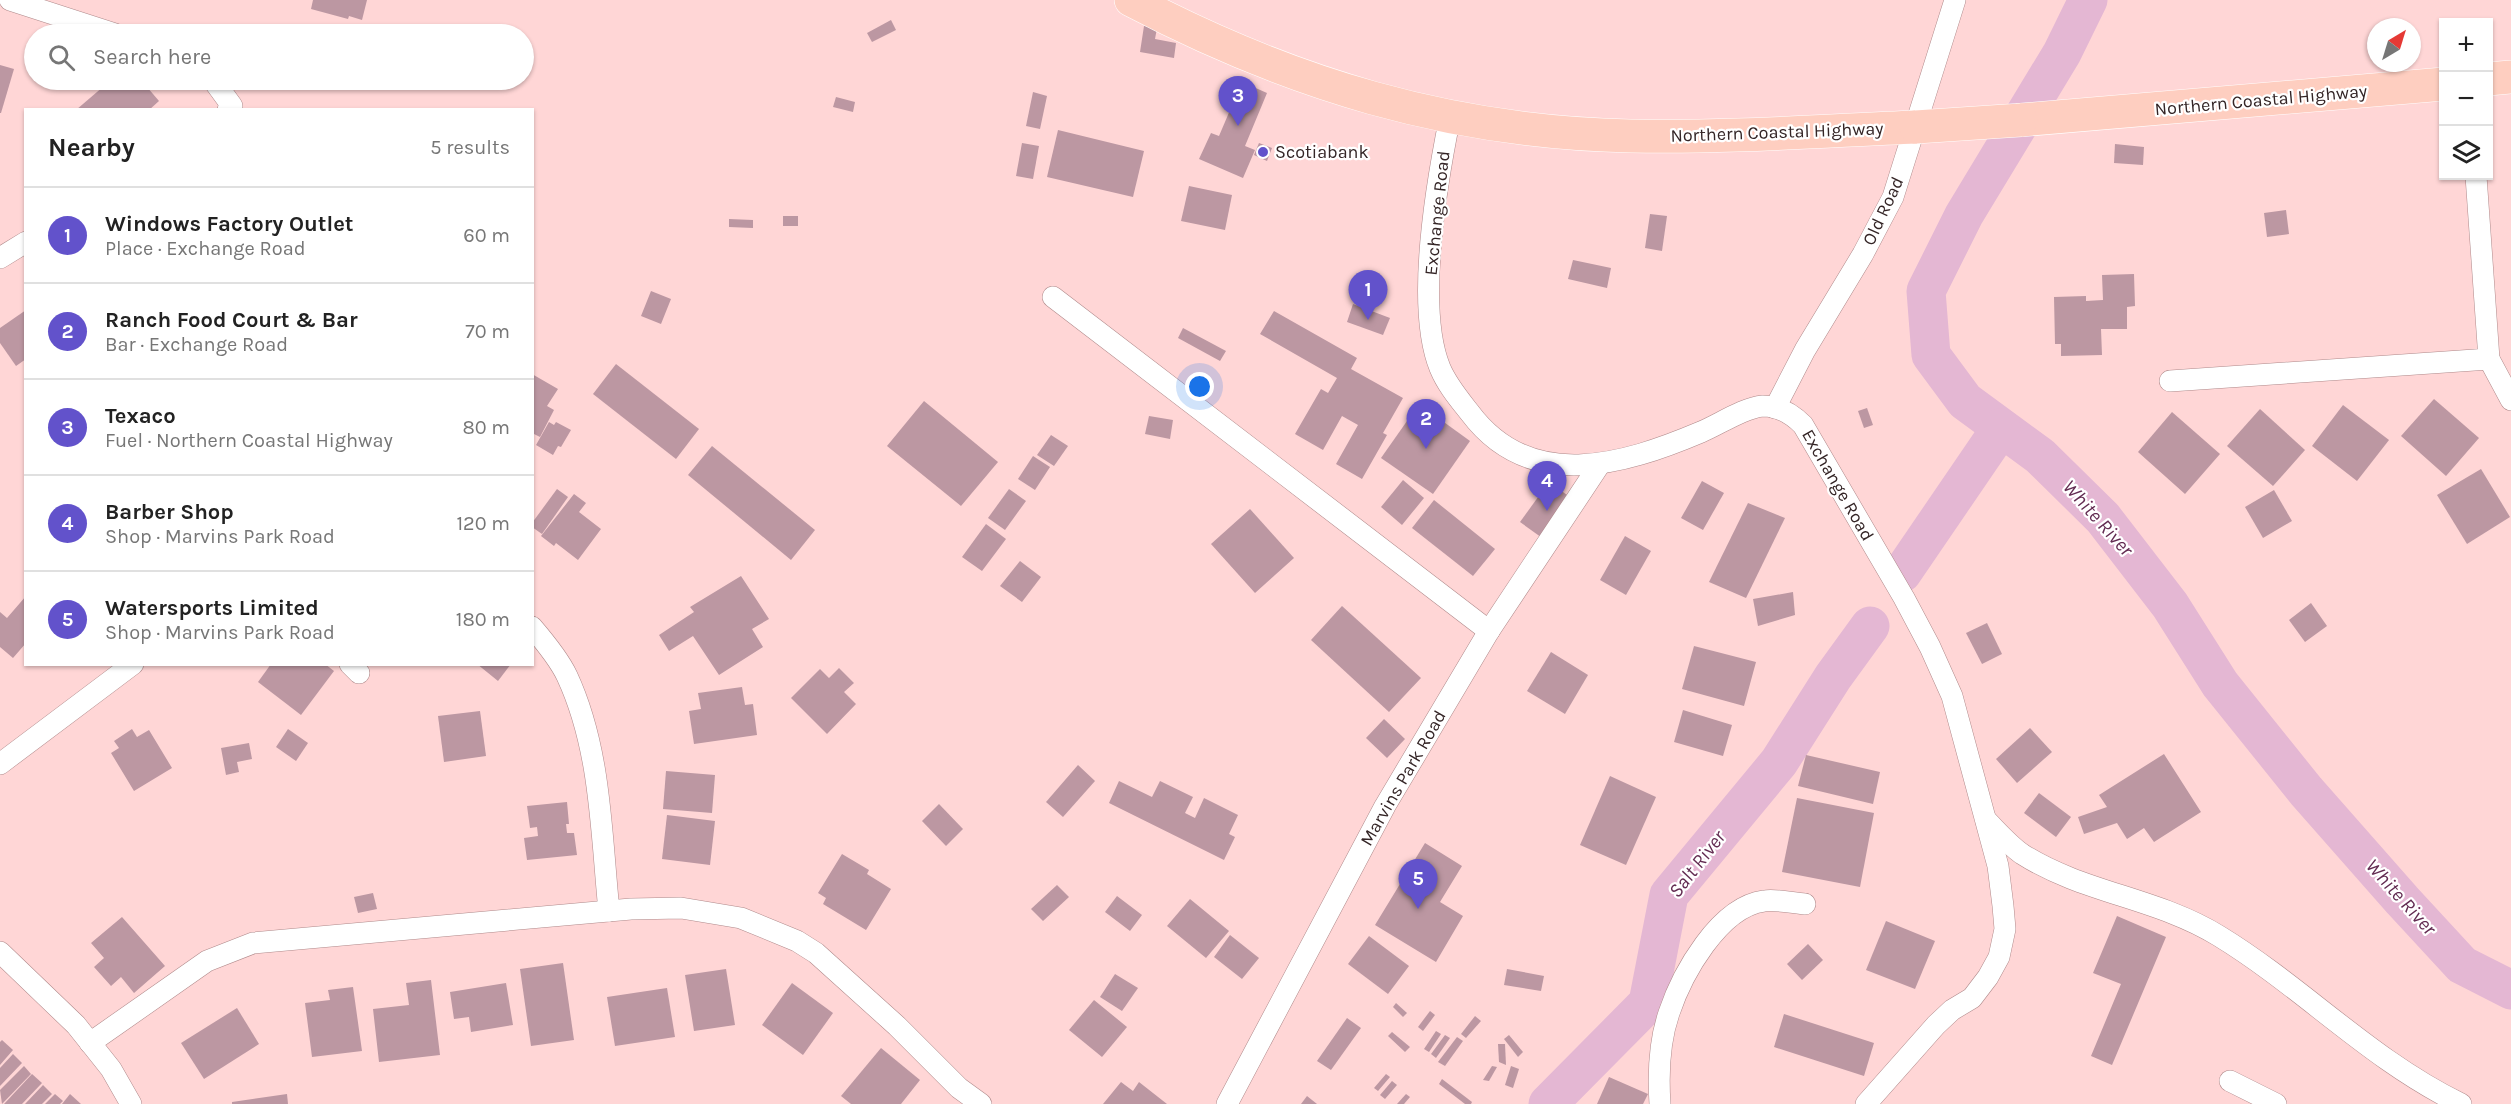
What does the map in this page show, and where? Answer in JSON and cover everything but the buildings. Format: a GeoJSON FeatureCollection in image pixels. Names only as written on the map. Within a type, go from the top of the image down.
{"type":"FeatureCollection","features":[{"type":"Feature","properties":{"kind":"main road","name":"Northern Coastal Highway"},"geometry":{"type":"LineString","coordinates":[[1131,0],[1249,56],[1333,88],[1450,117],[1551,131],[1628,136],[1707,137],[2085,116],[2439,84]]}},
{"type":"Feature","properties":{"kind":"main road"},"geometry":{"type":"LineString","coordinates":[[2493,79],[2511,77]]}},
{"type":"Feature","properties":{"kind":"street"},"geometry":{"type":"LineString","coordinates":[[10,0],[84,24]]}},
{"type":"Feature","properties":{"kind":"street","name":"Old Road"},"geometry":{"type":"LineString","coordinates":[[1775,408],[1805,350],[1863,254],[1893,197],[1956,0]]}},
{"type":"Feature","properties":{"kind":"street"},"geometry":{"type":"LineString","coordinates":[[220,90],[232,106],[230,108]]}},
{"type":"Feature","properties":{"kind":"street","name":"Exchange Road"},"geometry":{"type":"LineString","coordinates":[[1450,117],[1439,170],[1429,276],[1431,332],[1440,368],[1485,433],[1503,447],[1528,458],[1585,466],[1655,451],[1755,408],[1775,408],[1791,414],[1803,424],[1930,647],[1952,696],[1998,866],[2005,929],[1999,957],[1989,978],[1972,998],[1952,1010],[1936,1025],[1866,1104]]}},
{"type":"Feature","properties":{"kind":"street"},"geometry":{"type":"LineString","coordinates":[[2476,180],[2489,359],[2511,400]]}},
{"type":"Feature","properties":{"kind":"street"},"geometry":{"type":"LineString","coordinates":[[0,258],[24,243]]}},
{"type":"Feature","properties":{"kind":"street"},"geometry":{"type":"LineString","coordinates":[[1053,297],[1489,631]]}},
{"type":"Feature","properties":{"kind":"street"},"geometry":{"type":"LineString","coordinates":[[2170,381],[2489,359]]}},
{"type":"Feature","properties":{"kind":"street","name":"Marvins Park Road"},"geometry":{"type":"LineString","coordinates":[[1227,1104],[1385,806],[1489,631],[1600,464]]}},
{"type":"Feature","properties":{"kind":"street"},"geometry":{"type":"LineString","coordinates":[[534,630],[566,674],[584,722],[597,782],[609,911]]}},
{"type":"Feature","properties":{"kind":"street"},"geometry":{"type":"LineString","coordinates":[[0,764],[131,666]]}},
{"type":"Feature","properties":{"kind":"street"},"geometry":{"type":"LineString","coordinates":[[1985,819],[2020,853],[2046,867],[2084,884],[2178,913],[2217,935],[2261,963],[2376,1054],[2438,1093],[2461,1104]]}},
{"type":"Feature","properties":{"kind":"street"},"geometry":{"type":"LineString","coordinates":[[1660,1104],[1660,1052],[1669,1013],[1708,939],[1734,913],[1763,901],[1805,904]]}},
{"type":"Feature","properties":{"kind":"street"},"geometry":{"type":"LineString","coordinates":[[90,1043],[207,961],[253,943],[609,911],[691,910],[741,918],[797,941],[816,953],[897,1026],[959,1088],[981,1104]]}},
{"type":"Feature","properties":{"kind":"street"},"geometry":{"type":"LineString","coordinates":[[4,966],[76,1025],[111,1069],[131,1104]]}},
{"type":"Feature","properties":{"kind":"street"},"geometry":{"type":"LineString","coordinates":[[2230,1081],[2276,1104]]}},
{"type":"Feature","properties":{"kind":"waterway","name":"White River"},"geometry":{"type":"LineString","coordinates":[[2088,0],[2062,53],[1964,215],[1926,291],[1931,355],[1965,401],[2040,456],[2103,518],[2170,605],[2220,684],[2306,791],[2402,900],[2462,965],[2511,990]]}},
{"type":"Feature","properties":{"kind":"waterway","name":"Salt River"},"geometry":{"type":"LineString","coordinates":[[1902,573],[2001,428]]}},
{"type":"Feature","properties":{"kind":"waterway","name":"Salt River"},"geometry":{"type":"LineString","coordinates":[[1548,1104],[1648,1003],[1669,895],[1779,762],[1833,677],[1870,626]]}},
{"type":"Feature","properties":{"kind":"place","name":"Texaco"},"geometry":{"type":"Point","coordinates":[1238,126]}},
{"type":"Feature","properties":{"kind":"place","name":"Scotiabank"},"geometry":{"type":"Point","coordinates":[1263,152]}},
{"type":"Feature","properties":{"kind":"place","name":"Windows Factory Outlet"},"geometry":{"type":"Point","coordinates":[1368,320]}},
{"type":"Feature","properties":{"kind":"place","name":"Ranch Food Court & Bar"},"geometry":{"type":"Point","coordinates":[1426,449]}},
{"type":"Feature","properties":{"kind":"place","name":"Barber Shop"},"geometry":{"type":"Point","coordinates":[1547,511]}},
{"type":"Feature","properties":{"kind":"place","name":"Watersports Limited"},"geometry":{"type":"Point","coordinates":[1418,909]}}]}
